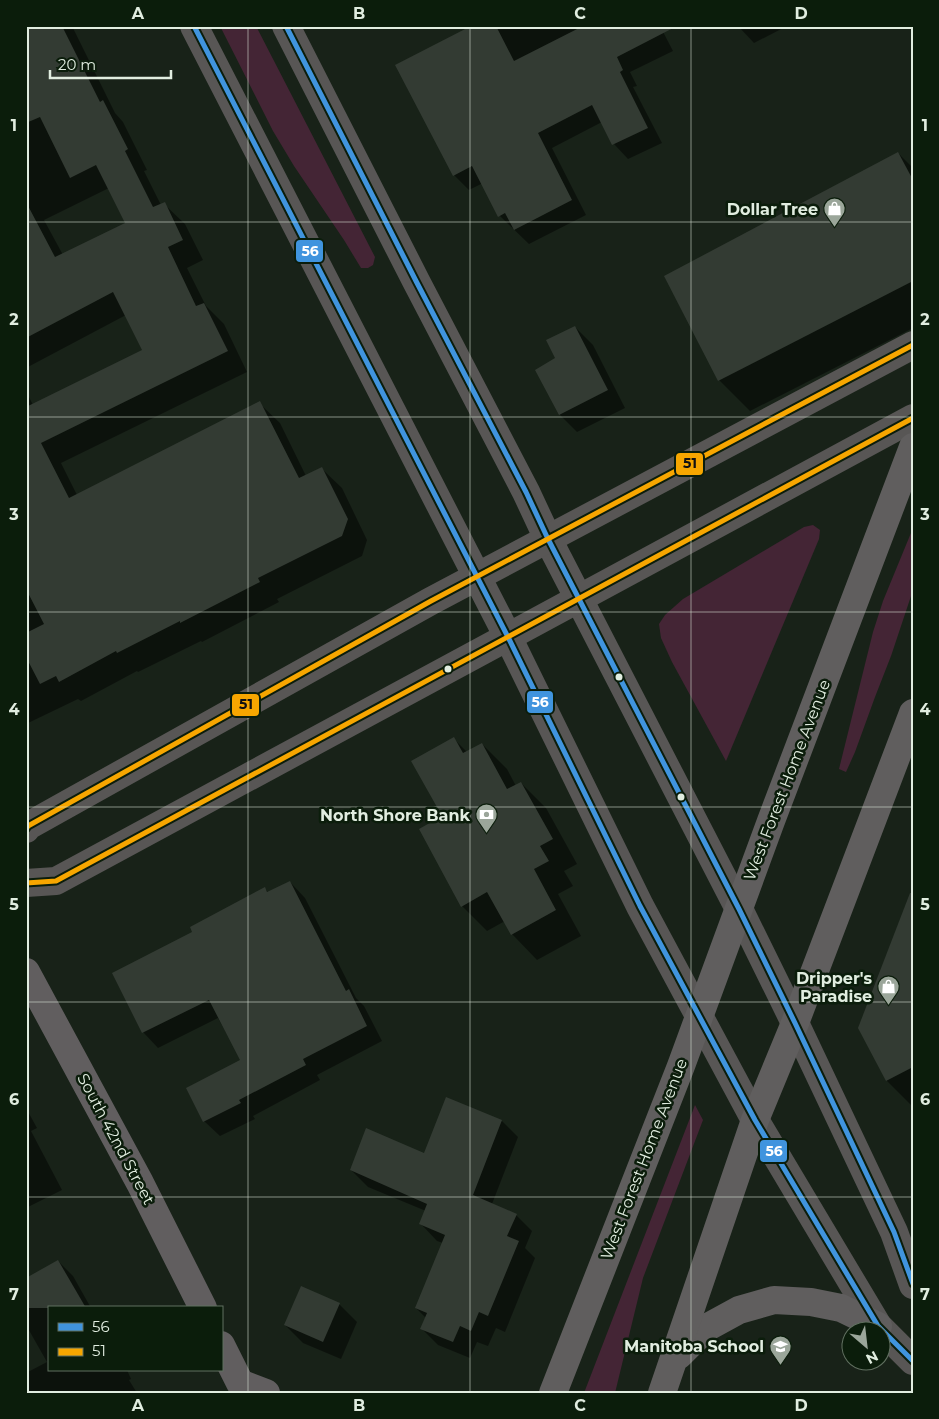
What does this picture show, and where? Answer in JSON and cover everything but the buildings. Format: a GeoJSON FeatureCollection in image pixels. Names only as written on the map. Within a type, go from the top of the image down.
{"type":"FeatureCollection","features":[{"type":"Feature","properties":{"kind":"main road"},"geometry":{"type":"LineString","coordinates":[[194,26],[508,637],[640,906],[755,1120],[876,1322]]}},
{"type":"Feature","properties":{"kind":"main road"},"geometry":{"type":"LineString","coordinates":[[286,26],[739,909],[894,1232],[913,1285]]}},
{"type":"Feature","properties":{"kind":"main road"},"geometry":{"type":"LineString","coordinates":[[26,829],[28,826],[431,600],[913,345]]}},
{"type":"Feature","properties":{"kind":"main road"},"geometry":{"type":"LineString","coordinates":[[26,882],[56,881],[913,418]]}},
{"type":"Feature","properties":{"kind":"main road","name":"West Forest Home Avenue"},"geometry":{"type":"LineString","coordinates":[[553,1393],[681,1066],[698,1015],[913,447]]}},
{"type":"Feature","properties":{"kind":"main road"},"geometry":{"type":"LineString","coordinates":[[662,1393],[755,1120],[795,1023],[913,713]]}},
{"type":"Feature","properties":{"kind":"main road"},"geometry":{"type":"LineString","coordinates":[[674,1360],[706,1328],[739,1310],[774,1300],[811,1302],[841,1308],[870,1322]]}},
{"type":"Feature","properties":{"kind":"main road"},"geometry":{"type":"LineString","coordinates":[[892,1340],[913,1361]]}},
{"type":"Feature","properties":{"kind":"street","name":"South 42nd Street"},"geometry":{"type":"LineString","coordinates":[[26,972],[140,1183],[202,1306]]}},
{"type":"Feature","properties":{"kind":"street"},"geometry":{"type":"LineString","coordinates":[[222,1347],[240,1383],[266,1393]]}},
{"type":"Feature","properties":{"kind":"shaded area"},"geometry":{"type":"Polygon","coordinates":[[[220,26],[256,26],[375,257],[373,265],[368,268],[361,268],[294,166],[273,131],[220,26]]]}},
{"type":"Feature","properties":{"kind":"shaded area"},"geometry":{"type":"Polygon","coordinates":[[[813,525],[820,530],[819,539],[726,761],[672,662],[661,638],[659,624],[665,615],[683,599],[804,527],[813,525]]]}},
{"type":"Feature","properties":{"kind":"shaded area"},"geometry":{"type":"Polygon","coordinates":[[[913,528],[913,590],[891,656],[846,772],[839,769],[873,632],[883,601],[913,528]]]}},
{"type":"Feature","properties":{"kind":"shaded area"},"geometry":{"type":"Polygon","coordinates":[[[695,1105],[703,1120],[643,1278],[615,1393],[584,1393],[695,1105]]]}},
{"type":"Feature","properties":{"kind":"transit line","name":"56"},"geometry":{"type":"LineString","coordinates":[[194,26],[508,637],[640,906],[755,1120],[878,1326],[913,1361]]}},
{"type":"Feature","properties":{"kind":"transit line","name":"56"},"geometry":{"type":"LineString","coordinates":[[286,26],[739,909],[894,1232],[913,1284]]}},
{"type":"Feature","properties":{"kind":"transit line","name":"51"},"geometry":{"type":"LineString","coordinates":[[26,829],[28,826],[431,601],[913,345]]}},
{"type":"Feature","properties":{"kind":"transit line","name":"51"},"geometry":{"type":"LineString","coordinates":[[26,883],[56,881],[913,418]]}},
{"type":"Feature","properties":{"kind":"place","name":"Dollar Tree"},"geometry":{"type":"Point","coordinates":[834,228]}},
{"type":"Feature","properties":{"kind":"place","name":"North Shore Bank"},"geometry":{"type":"Point","coordinates":[486,834]}},
{"type":"Feature","properties":{"kind":"place","name":"Dripper's Paradise"},"geometry":{"type":"Point","coordinates":[888,1006]}},
{"type":"Feature","properties":{"kind":"place","name":"Manitoba School"},"geometry":{"type":"Point","coordinates":[780,1365]}}]}
